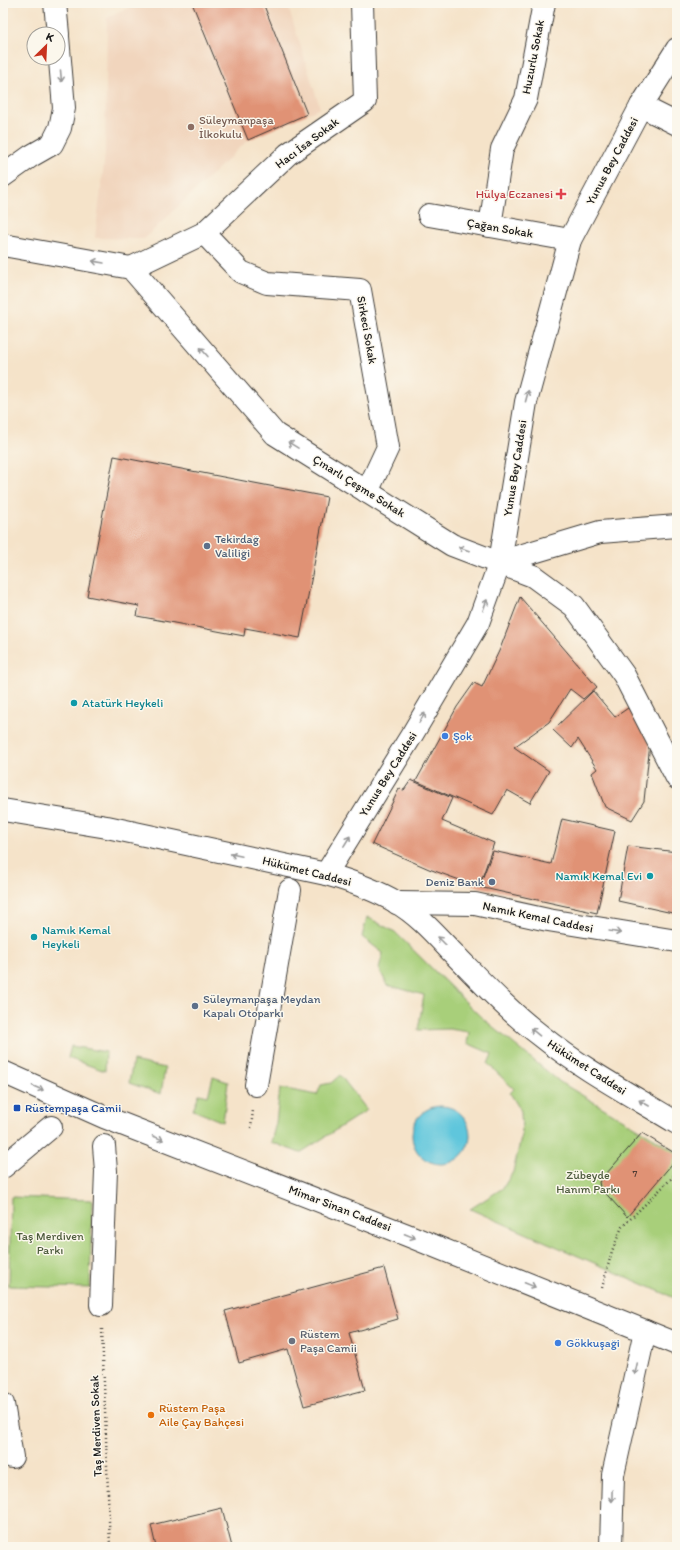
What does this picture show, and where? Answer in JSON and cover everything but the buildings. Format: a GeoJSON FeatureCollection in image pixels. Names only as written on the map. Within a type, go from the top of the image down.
{"type":"FeatureCollection","features":[{"type":"Feature","properties":{"kind":"street"},"geometry":{"type":"LineString","coordinates":[[55,3],[57,26]]}},
{"type":"Feature","properties":{"kind":"street","name":"Hacı İsa Sokak"},"geometry":{"type":"LineString","coordinates":[[131,268],[204,233],[288,154],[365,101],[362,3]]}},
{"type":"Feature","properties":{"kind":"street","name":"Huzurlu Sokak"},"geometry":{"type":"LineString","coordinates":[[490,226],[502,149],[526,99],[544,3]]}},
{"type":"Feature","properties":{"kind":"street","name":"Yunus Bey Caddesi"},"geometry":{"type":"LineString","coordinates":[[326,874],[413,733],[478,623],[500,562],[526,402],[570,240],[641,106],[677,49]]}},
{"type":"Feature","properties":{"kind":"street"},"geometry":{"type":"LineString","coordinates":[[3,176],[31,156],[52,144],[60,128],[64,108],[60,66]]}},
{"type":"Feature","properties":{"kind":"street"},"geometry":{"type":"LineString","coordinates":[[641,106],[677,124]]}},
{"type":"Feature","properties":{"kind":"street","name":"Çağan Sokak"},"geometry":{"type":"LineString","coordinates":[[429,215],[570,240]]}},
{"type":"Feature","properties":{"kind":"street","name":"Sirkeci Sokak"},"geometry":{"type":"LineString","coordinates":[[204,233],[242,272],[267,283],[360,290],[388,447],[367,492]]}},
{"type":"Feature","properties":{"kind":"street"},"geometry":{"type":"LineString","coordinates":[[3,245],[131,268]]}},
{"type":"Feature","properties":{"kind":"street","name":"Çınarlı Çeşme Sokak"},"geometry":{"type":"LineString","coordinates":[[131,268],[275,434],[452,545],[500,562],[533,576],[574,606],[624,675],[677,778]]}},
{"type":"Feature","properties":{"kind":"street"},"geometry":{"type":"LineString","coordinates":[[500,562],[600,532],[677,526]]}},
{"type":"Feature","properties":{"kind":"street","name":"Hükümet Caddesi"},"geometry":{"type":"LineString","coordinates":[[3,810],[107,827],[326,874],[353,882],[397,903],[426,925],[503,1004],[539,1035],[573,1061],[677,1123]]}},
{"type":"Feature","properties":{"kind":"street"},"geometry":{"type":"LineString","coordinates":[[256,1085],[290,890]]}},
{"type":"Feature","properties":{"kind":"street","name":"Namık Kemal Caddesi"},"geometry":{"type":"LineString","coordinates":[[397,903],[475,904],[548,920],[677,941]]}},
{"type":"Feature","properties":{"kind":"street","name":"Mimar Sinan Caddesi"},"geometry":{"type":"LineString","coordinates":[[3,1072],[104,1117],[406,1235],[677,1344]]}},
{"type":"Feature","properties":{"kind":"street"},"geometry":{"type":"LineString","coordinates":[[3,1166],[51,1127]]}},
{"type":"Feature","properties":{"kind":"street"},"geometry":{"type":"LineString","coordinates":[[101,1305],[106,1171],[104,1146]]}},
{"type":"Feature","properties":{"kind":"street"},"geometry":{"type":"LineString","coordinates":[[611,1547],[613,1475],[645,1331]]}},
{"type":"Feature","properties":{"kind":"street"},"geometry":{"type":"LineString","coordinates":[[3,1404],[12,1457]]}},
{"type":"Feature","properties":{"kind":"path"},"geometry":{"type":"LineString","coordinates":[[593,1311],[606,1279],[612,1251],[622,1227],[677,1173]]}},
{"type":"Feature","properties":{"kind":"path","name":"Taş Merdiven Sokak"},"geometry":{"type":"LineString","coordinates":[[101,1305],[110,1547]]}},
{"type":"Feature","properties":{"kind":"shaded area","name":"Süleymanpaşa İlkokulu"},"geometry":{"type":"Polygon","coordinates":[[[138,3],[287,3],[320,108],[248,140],[144,239],[95,238],[105,155],[107,18],[138,3]]]}},
{"type":"Feature","properties":{"kind":"green space","name":"Zübeyde Hanım Parkı"},"geometry":{"type":"Polygon","coordinates":[[[367,917],[395,932],[481,1017],[560,1082],[677,1152],[677,1299],[470,1209],[503,1188],[513,1172],[522,1134],[521,1111],[510,1093],[514,1089],[488,1064],[492,1054],[467,1043],[469,1032],[449,1029],[418,1030],[424,995],[387,985],[379,968],[383,953],[362,937],[367,917]]]}},
{"type":"Feature","properties":{"kind":"green space"},"geometry":{"type":"Polygon","coordinates":[[[71,1046],[106,1052],[105,1071],[68,1058],[71,1046]]]}},
{"type":"Feature","properties":{"kind":"green space"},"geometry":{"type":"Polygon","coordinates":[[[133,1061],[165,1068],[161,1094],[129,1083],[133,1061]]]}},
{"type":"Feature","properties":{"kind":"green space"},"geometry":{"type":"Polygon","coordinates":[[[340,1075],[367,1110],[300,1153],[271,1142],[276,1123],[280,1088],[317,1095],[321,1085],[331,1083],[340,1075]]]}},
{"type":"Feature","properties":{"kind":"green space"},"geometry":{"type":"Polygon","coordinates":[[[213,1077],[228,1082],[223,1122],[193,1110],[199,1094],[208,1096],[213,1077]]]}},
{"type":"Feature","properties":{"kind":"green space","name":"Taş Merdiven Parkı"},"geometry":{"type":"Polygon","coordinates":[[[11,1197],[92,1200],[90,1288],[9,1286],[11,1197]]]}},
{"type":"Feature","properties":{"kind":"water"},"geometry":{"type":"Polygon","coordinates":[[[441,1106],[457,1111],[465,1119],[470,1135],[465,1151],[457,1159],[441,1164],[425,1159],[417,1151],[412,1135],[417,1119],[425,1111],[441,1106]]]}},
{"type":"Feature","properties":{"kind":"place","name":"Süleymanpaşa İlkokulu"},"geometry":{"type":"Point","coordinates":[191,127]}},
{"type":"Feature","properties":{"kind":"place","name":"Hülya Eczanesi"},"geometry":{"type":"Point","coordinates":[561,194]}},
{"type":"Feature","properties":{"kind":"place","name":"Tekirdağ Valiliği"},"geometry":{"type":"Point","coordinates":[207,546]}},
{"type":"Feature","properties":{"kind":"place","name":"Atatürk Heykeli"},"geometry":{"type":"Point","coordinates":[74,703]}},
{"type":"Feature","properties":{"kind":"place","name":"Şok"},"geometry":{"type":"Point","coordinates":[445,736]}},
{"type":"Feature","properties":{"kind":"place","name":"Namık Kemal Evi"},"geometry":{"type":"Point","coordinates":[650,876]}},
{"type":"Feature","properties":{"kind":"place","name":"Deniz Bank"},"geometry":{"type":"Point","coordinates":[492,882]}},
{"type":"Feature","properties":{"kind":"place","name":"Namık Kemal Heykeli"},"geometry":{"type":"Point","coordinates":[34,937]}},
{"type":"Feature","properties":{"kind":"place","name":"Süleymanpaşa Meydan Kapalı Otoparkı"},"geometry":{"type":"Point","coordinates":[195,1006]}},
{"type":"Feature","properties":{"kind":"place","name":"Rüstempaşa Camii"},"geometry":{"type":"Point","coordinates":[17,1108]}},
{"type":"Feature","properties":{"kind":"place","name":"Rüstem Paşa Camii"},"geometry":{"type":"Point","coordinates":[292,1341]}},
{"type":"Feature","properties":{"kind":"place","name":"Gökkuşaği"},"geometry":{"type":"Point","coordinates":[558,1343]}},
{"type":"Feature","properties":{"kind":"place","name":"Rüstem Paşa Aile Çay Bahçesi"},"geometry":{"type":"Point","coordinates":[151,1415]}}]}
